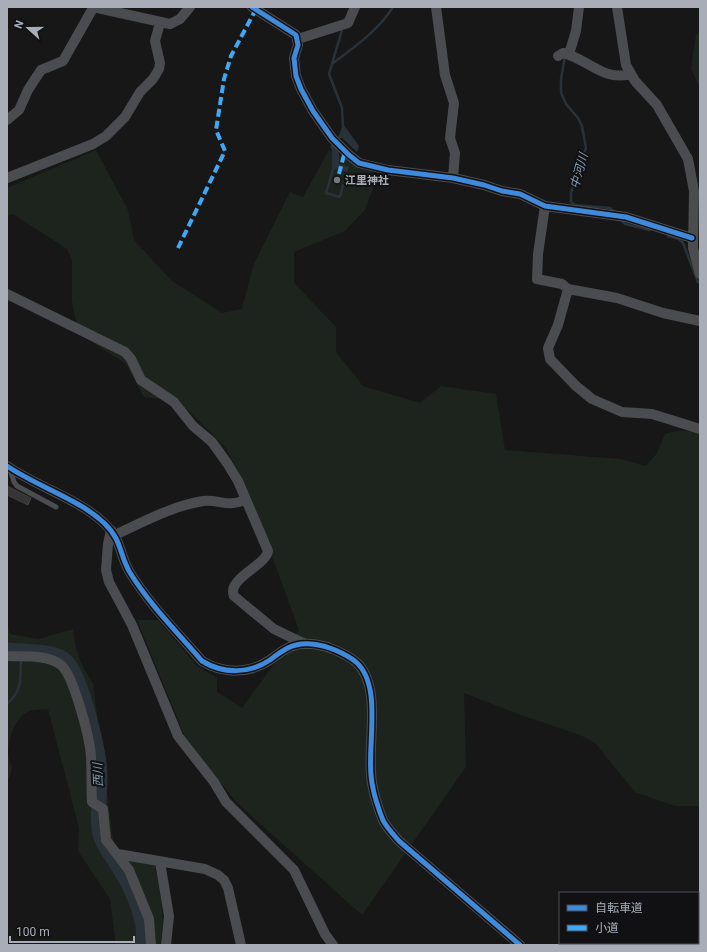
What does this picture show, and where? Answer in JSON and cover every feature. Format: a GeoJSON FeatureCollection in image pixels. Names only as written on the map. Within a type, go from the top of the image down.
{"type":"FeatureCollection","features":[{"type":"Feature","properties":{"kind":"street"},"geometry":{"type":"LineString","coordinates":[[7,120],[19,110],[28,90],[41,70],[63,61],[93,8],[129,14],[170,24],[175,22],[190,7]]}},
{"type":"Feature","properties":{"kind":"street"},"geometry":{"type":"LineString","coordinates":[[252,7],[296,35],[298,40],[294,58],[296,76],[301,90],[313,111],[332,138],[349,155],[367,166],[453,178],[520,194],[544,206],[618,216],[695,245]]}},
{"type":"Feature","properties":{"kind":"street"},"geometry":{"type":"LineString","coordinates":[[298,40],[348,23],[355,7]]}},
{"type":"Feature","properties":{"kind":"street"},"geometry":{"type":"LineString","coordinates":[[436,7],[445,75],[454,103],[450,138],[455,153],[453,178]]}},
{"type":"Feature","properties":{"kind":"street"},"geometry":{"type":"LineString","coordinates":[[579,7],[576,31],[564,55],[600,71],[624,75],[630,74]]}},
{"type":"Feature","properties":{"kind":"street"},"geometry":{"type":"LineString","coordinates":[[617,7],[626,65],[630,74],[657,105],[688,159],[694,191],[695,245],[700,274]]}},
{"type":"Feature","properties":{"kind":"street"},"geometry":{"type":"LineString","coordinates":[[7,178],[93,144],[106,136],[125,117],[140,92],[153,79],[159,69],[160,63],[155,41],[160,22]]}},
{"type":"Feature","properties":{"kind":"street"},"geometry":{"type":"LineString","coordinates":[[544,206],[536,279],[562,284],[568,289],[617,298],[664,313],[700,321]]}},
{"type":"Feature","properties":{"kind":"street"},"geometry":{"type":"LineString","coordinates":[[568,289],[558,325],[548,348],[550,359],[576,386],[592,399],[622,412],[652,414],[700,429]]}},
{"type":"Feature","properties":{"kind":"street"},"geometry":{"type":"LineString","coordinates":[[7,294],[125,352],[131,359],[141,380],[174,402],[193,426],[212,442],[238,481],[268,553],[234,587],[233,593],[274,629],[306,644]]}},
{"type":"Feature","properties":{"kind":"street"},"geometry":{"type":"LineString","coordinates":[[8,466],[90,511],[113,532],[121,545],[128,569],[152,603],[202,661],[212,667],[224,671],[238,671],[261,665],[296,644],[326,646],[356,661],[364,671],[372,697],[370,767],[372,788],[384,822],[399,841],[520,945]]}},
{"type":"Feature","properties":{"kind":"street"},"geometry":{"type":"LineString","coordinates":[[245,500],[229,504],[211,501],[199,502],[158,515],[113,532],[108,544],[106,570],[109,582],[132,625],[178,736],[214,782],[226,802],[294,870],[325,934],[333,945]]}},
{"type":"Feature","properties":{"kind":"street"},"geometry":{"type":"LineString","coordinates":[[16,657],[49,659],[60,665],[74,688],[91,755],[92,802],[104,809],[106,840],[129,870],[147,914],[151,945]]}},
{"type":"Feature","properties":{"kind":"street"},"geometry":{"type":"LineString","coordinates":[[118,854],[205,869],[224,880],[228,888],[241,945]]}},
{"type":"Feature","properties":{"kind":"street"},"geometry":{"type":"LineString","coordinates":[[160,862],[169,916],[166,945]]}},
{"type":"Feature","properties":{"kind":"lane"},"geometry":{"type":"LineString","coordinates":[[8,466],[17,486],[56,506]]}},
{"type":"Feature","properties":{"kind":"shaded area"},"geometry":{"type":"Polygon","coordinates":[[[700,31],[700,88],[691,69],[696,35],[700,31]]]}},
{"type":"Feature","properties":{"kind":"shaded area"},"geometry":{"type":"Polygon","coordinates":[[[343,124],[359,146],[357,152],[342,138],[338,138],[343,124]]]}},
{"type":"Feature","properties":{"kind":"shaded area"},"geometry":{"type":"Polygon","coordinates":[[[333,144],[339,153],[339,164],[349,167],[347,172],[332,168],[332,151],[330,146],[333,144]]]}},
{"type":"Feature","properties":{"kind":"shaded area"},"geometry":{"type":"Polygon","coordinates":[[[96,150],[128,210],[134,240],[172,281],[222,313],[242,309],[253,266],[290,192],[303,197],[329,150],[378,175],[365,210],[345,231],[294,252],[294,283],[336,327],[336,352],[363,386],[420,403],[441,386],[496,394],[505,450],[620,459],[646,466],[657,453],[665,434],[682,431],[700,433],[700,806],[675,806],[635,792],[595,743],[580,735],[515,713],[464,693],[466,767],[362,915],[236,802],[185,737],[137,620],[158,620],[197,666],[217,678],[217,692],[242,708],[299,630],[251,499],[226,448],[179,401],[144,397],[126,364],[78,333],[72,301],[72,260],[67,249],[13,214],[7,216],[7,188],[96,150]]]}},
{"type":"Feature","properties":{"kind":"shaded area"},"geometry":{"type":"Polygon","coordinates":[[[7,624],[10,634],[39,639],[73,629],[79,657],[84,669],[93,683],[115,855],[155,865],[162,915],[162,935],[160,945],[116,945],[110,899],[78,851],[79,828],[48,709],[30,711],[17,722],[11,734],[8,756],[12,769],[7,781],[7,624]]]}},
{"type":"Feature","properties":{"kind":"building"},"geometry":{"type":"Polygon","coordinates":[[[7,486],[31,498],[28,505],[7,495],[7,486]]]}},
{"type":"Feature","properties":{"kind":"waterway"},"geometry":{"type":"LineString","coordinates":[[332,64],[373,31],[393,7]]}},
{"type":"Feature","properties":{"kind":"waterway"},"geometry":{"type":"LineString","coordinates":[[342,30],[329,74],[342,108],[343,127]]}},
{"type":"Feature","properties":{"kind":"waterway","name":"中河川"},"geometry":{"type":"LineString","coordinates":[[565,56],[561,79],[561,93],[566,104],[578,118],[582,126],[586,148],[571,193],[571,202],[575,205],[610,208],[614,212]]}},
{"type":"Feature","properties":{"kind":"waterway"},"geometry":{"type":"LineString","coordinates":[[334,166],[326,193],[340,197],[343,185]]}},
{"type":"Feature","properties":{"kind":"waterway","name":"中河川"},"geometry":{"type":"LineString","coordinates":[[621,220],[625,224],[650,230]]}},
{"type":"Feature","properties":{"kind":"waterway","name":"中河川"},"geometry":{"type":"LineString","coordinates":[[668,236],[679,239],[683,243],[698,282]]}},
{"type":"Feature","properties":{"kind":"waterway","name":"西川"},"geometry":{"type":"LineString","coordinates":[[7,650],[46,653],[61,657],[66,661],[72,670],[78,683],[94,736],[97,754],[100,780],[98,814],[100,834],[105,846],[132,891],[143,925],[142,945]]}},
{"type":"Feature","properties":{"kind":"waterway"},"geometry":{"type":"LineString","coordinates":[[7,704],[16,694],[20,684],[21,659]]}},
{"type":"Feature","properties":{"kind":"marked path"},"geometry":{"type":"LineString","coordinates":[[178,248],[225,151],[216,130],[224,79],[231,56],[256,9]]}},
{"type":"Feature","properties":{"kind":"marked path"},"geometry":{"type":"LineString","coordinates":[[339,174],[345,151]]}},
{"type":"Feature","properties":{"kind":"cycle path"},"geometry":{"type":"LineString","coordinates":[[252,7],[296,35],[298,45],[294,58],[296,76],[301,89],[313,111],[332,138],[359,163],[388,170],[453,178],[502,191],[520,194],[545,206],[626,217],[692,238]]}},
{"type":"Feature","properties":{"kind":"cycle path"},"geometry":{"type":"LineString","coordinates":[[7,466],[94,514],[104,523],[114,535],[129,571],[145,595],[202,661],[227,670],[245,670],[262,665],[289,647],[296,645],[316,644],[331,648],[346,655],[356,662],[365,673],[370,688],[372,704],[371,773],[375,796],[384,822],[399,841],[520,945]]}},
{"type":"Feature","properties":{"kind":"place","name":"江里神社"},"geometry":{"type":"Point","coordinates":[337,180]}}]}
